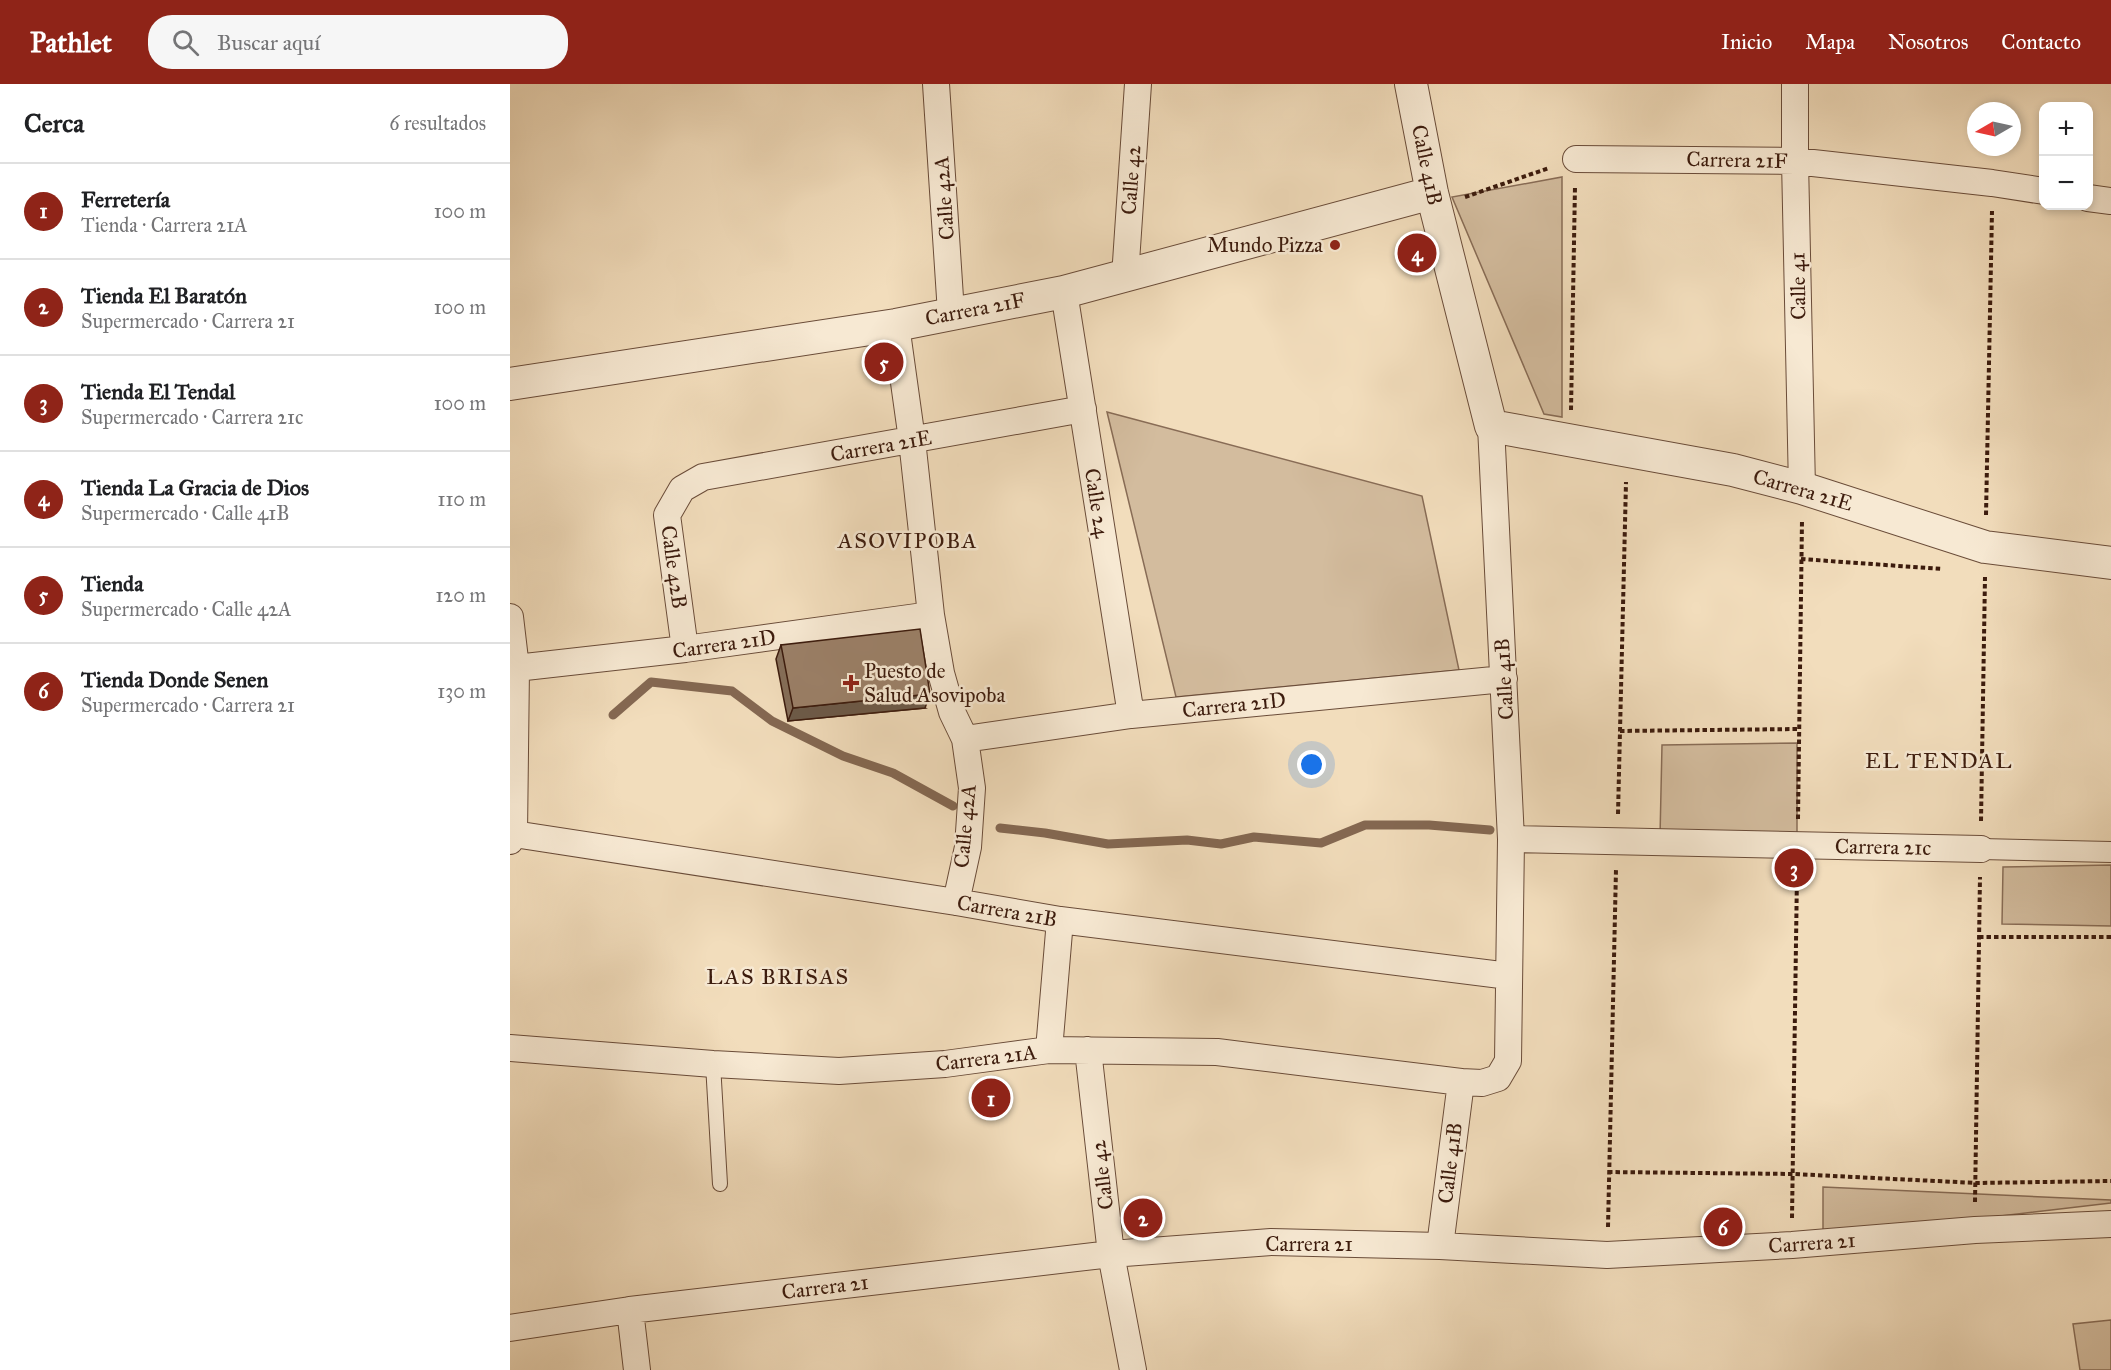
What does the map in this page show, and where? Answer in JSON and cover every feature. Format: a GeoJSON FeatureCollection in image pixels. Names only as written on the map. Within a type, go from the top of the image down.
{"type":"FeatureCollection","features":[{"type":"Feature","properties":{"kind":"street","name":"Calle 42A"},"geometry":{"type":"LineString","coordinates":[[936,84],[951,313]]}},
{"type":"Feature","properties":{"kind":"street","name":"Calle 42"},"geometry":{"type":"LineString","coordinates":[[1125,277],[1138,84]]}},
{"type":"Feature","properties":{"kind":"street","name":"Calle 41B"},"geometry":{"type":"LineString","coordinates":[[1411,84],[1434,200],[1491,426],[1511,839],[1508,1061],[1498,1078],[1482,1083],[1461,1082],[1440,1246]]}},
{"type":"Feature","properties":{"kind":"street","name":"Calle 41"},"geometry":{"type":"LineString","coordinates":[[1795,84],[1802,488]]}},
{"type":"Feature","properties":{"kind":"street","name":"Carrera 21F"},"geometry":{"type":"LineString","coordinates":[[1576,159],[1795,161],[2039,190]]}},
{"type":"Feature","properties":{"kind":"street"},"geometry":{"type":"LineString","coordinates":[[2093,199],[2111,201]]}},
{"type":"Feature","properties":{"kind":"street","name":"Carrera 21F"},"geometry":{"type":"LineString","coordinates":[[510,384],[896,325],[1064,292],[1434,200]]}},
{"type":"Feature","properties":{"kind":"street","name":"Calle 24"},"geometry":{"type":"LineString","coordinates":[[1064,292],[1131,715]]}},
{"type":"Feature","properties":{"kind":"street","name":"Calle 42A"},"geometry":{"type":"LineString","coordinates":[[896,325],[912,440],[931,615],[941,673],[952,712],[965,740],[972,788],[968,847],[956,902]]}},
{"type":"Feature","properties":{"kind":"street","name":"Carrera 21E"},"geometry":{"type":"LineString","coordinates":[[682,489],[703,477],[1083,409]]}},
{"type":"Feature","properties":{"kind":"street","name":"Carrera 21E"},"geometry":{"type":"LineString","coordinates":[[1491,426],[1733,470],[1802,488],[1985,547],[2111,563]]}},
{"type":"Feature","properties":{"kind":"street","name":"Calle 42B"},"geometry":{"type":"LineString","coordinates":[[682,489],[667,515],[685,649]]}},
{"type":"Feature","properties":{"kind":"street","name":"Carrera 21D"},"geometry":{"type":"LineString","coordinates":[[516,668],[685,649],[931,615]]}},
{"type":"Feature","properties":{"kind":"street"},"geometry":{"type":"LineString","coordinates":[[510,617],[516,668],[512,837]]}},
{"type":"Feature","properties":{"kind":"street","name":"Carrera 21D"},"geometry":{"type":"LineString","coordinates":[[965,740],[1131,715],[1504,679]]}},
{"type":"Feature","properties":{"kind":"street","name":"Carrera 21B"},"geometry":{"type":"LineString","coordinates":[[512,837],[956,902],[1060,920],[1509,976]]}},
{"type":"Feature","properties":{"kind":"street","name":"Carrera 21c"},"geometry":{"type":"LineString","coordinates":[[1511,839],[2111,852]]}},
{"type":"Feature","properties":{"kind":"street"},"geometry":{"type":"LineString","coordinates":[[1049,1050],[1060,920]]}},
{"type":"Feature","properties":{"kind":"street","name":"Carrera 21A"},"geometry":{"type":"LineString","coordinates":[[510,1048],[713,1064],[839,1071],[945,1064],[1049,1050],[1217,1052],[1461,1082]]}},
{"type":"Feature","properties":{"kind":"street","name":"Calle 42"},"geometry":{"type":"LineString","coordinates":[[1088,1050],[1111,1254],[1133,1370]]}},
{"type":"Feature","properties":{"kind":"street","name":"Carrera 21"},"geometry":{"type":"LineString","coordinates":[[510,1328],[630,1310],[1111,1254],[1271,1242],[1440,1246],[1607,1255],[1792,1245],[1975,1230],[2111,1224]]}},
{"type":"Feature","properties":{"kind":"street"},"geometry":{"type":"LineString","coordinates":[[630,1310],[637,1370]]}},
{"type":"Feature","properties":{"kind":"lane"},"geometry":{"type":"LineString","coordinates":[[713,1064],[720,1184]]}},
{"type":"Feature","properties":{"kind":"path"},"geometry":{"type":"LineString","coordinates":[[1434,200],[1576,159],[1571,440]]}},
{"type":"Feature","properties":{"kind":"path"},"geometry":{"type":"LineString","coordinates":[[1975,1230],[1992,183]]}},
{"type":"Feature","properties":{"kind":"path"},"geometry":{"type":"LineString","coordinates":[[1802,559],[1950,569]]}},
{"type":"Feature","properties":{"kind":"path"},"geometry":{"type":"LineString","coordinates":[[1620,730],[1799,729]]}},
{"type":"Feature","properties":{"kind":"path"},"geometry":{"type":"LineString","coordinates":[[1979,937],[2111,937]]}},
{"type":"Feature","properties":{"kind":"path"},"geometry":{"type":"LineString","coordinates":[[1608,1172],[1793,1174],[1976,1183],[2111,1181]]}},
{"type":"Feature","properties":{"kind":"shaded area"},"geometry":{"type":"Polygon","coordinates":[[[1562,177],[1562,417],[1544,414],[1452,197],[1562,177]]]}},
{"type":"Feature","properties":{"kind":"shaded area"},"geometry":{"type":"Polygon","coordinates":[[[1107,412],[1422,496],[1459,670],[1176,697],[1107,412]]]}},
{"type":"Feature","properties":{"kind":"shaded area"},"geometry":{"type":"Polygon","coordinates":[[[1797,743],[1797,838],[1660,837],[1662,745],[1797,743]]]}},
{"type":"Feature","properties":{"kind":"shaded area"},"geometry":{"type":"Polygon","coordinates":[[[2111,865],[2111,926],[2002,924],[2003,867],[2111,865]]]}},
{"type":"Feature","properties":{"kind":"shaded area"},"geometry":{"type":"Polygon","coordinates":[[[1823,1187],[2111,1200],[2111,1203],[1823,1237],[1823,1187]]]}},
{"type":"Feature","properties":{"kind":"shaded area"},"geometry":{"type":"Polygon","coordinates":[[[2111,1320],[2111,1370],[2080,1370],[2073,1324],[2111,1320]]]}},
{"type":"Feature","properties":{"kind":"building","name":"Puesto de Salud Asovipoba"},"geometry":{"type":"Polygon","coordinates":[[[920,629],[930,694],[793,708],[781,645],[920,629]]]}},
{"type":"Feature","properties":{"kind":"waterway"},"geometry":{"type":"LineString","coordinates":[[613,715],[651,682],[732,691],[772,721],[843,756],[893,773],[953,806]]}},
{"type":"Feature","properties":{"kind":"waterway"},"geometry":{"type":"LineString","coordinates":[[1000,828],[1108,844],[1187,840],[1221,844],[1254,837],[1321,843],[1365,825],[1429,825],[1490,830]]}},
{"type":"Feature","properties":{"kind":"place","name":"Mundo Pizza"},"geometry":{"type":"Point","coordinates":[1335,245]}},
{"type":"Feature","properties":{"kind":"place","name":"Tienda La Gracia de Dios"},"geometry":{"type":"Point","coordinates":[1417,253]}},
{"type":"Feature","properties":{"kind":"place","name":"Tienda"},"geometry":{"type":"Point","coordinates":[884,362]}},
{"type":"Feature","properties":{"kind":"place","name":"Puesto de Salud Asovipoba"},"geometry":{"type":"Point","coordinates":[851,683]}},
{"type":"Feature","properties":{"kind":"place","name":"Tienda El Tendal"},"geometry":{"type":"Point","coordinates":[1794,868]}},
{"type":"Feature","properties":{"kind":"place","name":"Ferretería"},"geometry":{"type":"Point","coordinates":[991,1098]}},
{"type":"Feature","properties":{"kind":"place","name":"Tienda El Baratón"},"geometry":{"type":"Point","coordinates":[1143,1218]}},
{"type":"Feature","properties":{"kind":"place","name":"Tienda Donde Senen"},"geometry":{"type":"Point","coordinates":[1723,1227]}},
{"type":"Feature","properties":{"kind":"district","name":"ASOVIPOBA"},"geometry":{"type":"Point","coordinates":[908,540]}},
{"type":"Feature","properties":{"kind":"district","name":"EL TENDAL"},"geometry":{"type":"Point","coordinates":[1939,760]}},
{"type":"Feature","properties":{"kind":"district","name":"LAS BRISAS"},"geometry":{"type":"Point","coordinates":[778,976]}}]}
